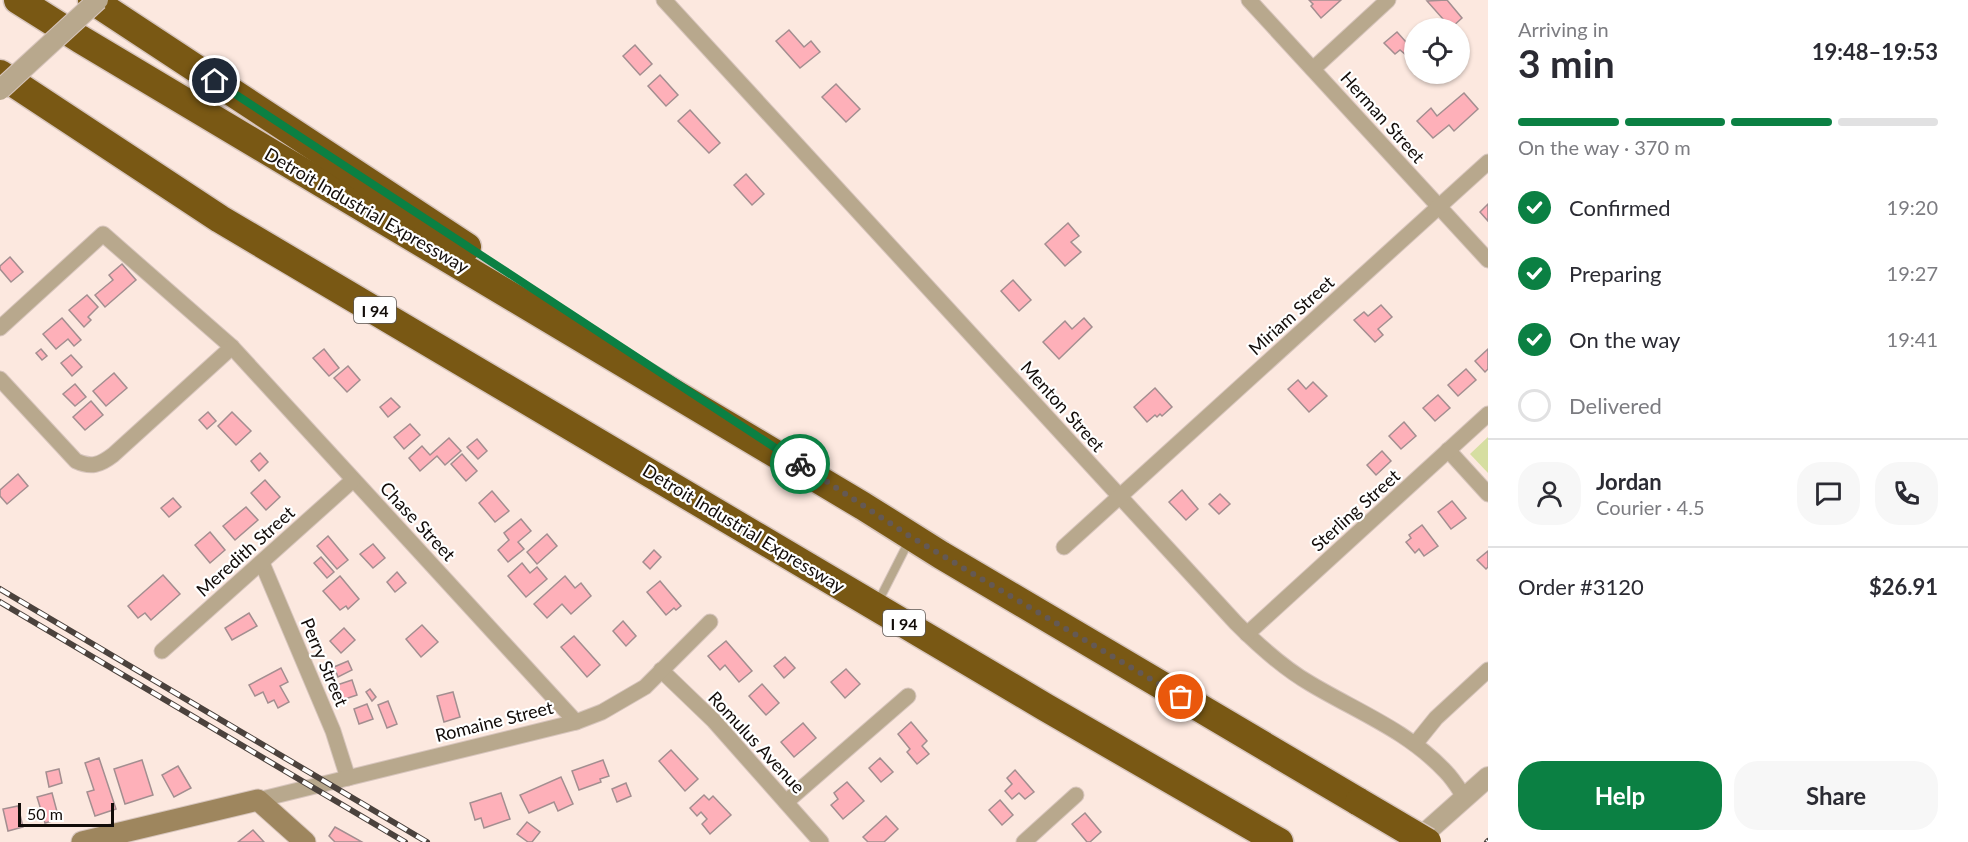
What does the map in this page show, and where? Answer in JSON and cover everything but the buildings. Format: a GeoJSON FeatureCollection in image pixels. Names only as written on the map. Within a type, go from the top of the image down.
{"type":"FeatureCollection","features":[{"type":"Feature","properties":{"kind":"highway","name":"Detroit Industrial Expressway"},"geometry":{"type":"LineString","coordinates":[[18,0],[109,57],[863,506],[911,537],[1427,842]]}},
{"type":"Feature","properties":{"kind":"highway"},"geometry":{"type":"LineString","coordinates":[[92,0],[105,6],[863,506]]}},
{"type":"Feature","properties":{"kind":"highway","name":"Detroit Industrial Expressway"},"geometry":{"type":"LineString","coordinates":[[0,74],[220,219],[1279,842]]}},
{"type":"Feature","properties":{"kind":"highway"},"geometry":{"type":"LineString","coordinates":[[0,97],[42,122],[156,178]]}},
{"type":"Feature","properties":{"kind":"main road"},"geometry":{"type":"LineString","coordinates":[[82,842],[258,800],[305,842]]}},
{"type":"Feature","properties":{"kind":"street","name":"Menton Street"},"geometry":{"type":"LineString","coordinates":[[664,0],[1247,634],[1274,659],[1310,684],[1390,727],[1415,744],[1448,773],[1465,798]]}},
{"type":"Feature","properties":{"kind":"street","name":"Herman Street"},"geometry":{"type":"LineString","coordinates":[[1249,0],[1488,260]]}},
{"type":"Feature","properties":{"kind":"street"},"geometry":{"type":"LineString","coordinates":[[1313,69],[1388,0]]}},
{"type":"Feature","properties":{"kind":"street"},"geometry":{"type":"LineString","coordinates":[[0,90],[105,6]]}},
{"type":"Feature","properties":{"kind":"street","name":"Miriam Street"},"geometry":{"type":"LineString","coordinates":[[1064,546],[1488,162]]}},
{"type":"Feature","properties":{"kind":"street","name":"Chase Street"},"geometry":{"type":"LineString","coordinates":[[0,328],[103,234],[232,347],[576,722]]}},
{"type":"Feature","properties":{"kind":"street"},"geometry":{"type":"LineString","coordinates":[[0,379],[76,461],[92,466],[102,464],[113,455],[232,347]]}},
{"type":"Feature","properties":{"kind":"street","name":"Sterling Street"},"geometry":{"type":"LineString","coordinates":[[1247,634],[1488,414]]}},
{"type":"Feature","properties":{"kind":"street"},"geometry":{"type":"LineString","coordinates":[[1448,450],[1488,494]]}},
{"type":"Feature","properties":{"kind":"street","name":"Meredith Street"},"geometry":{"type":"LineString","coordinates":[[162,651],[353,480]]}},
{"type":"Feature","properties":{"kind":"street","name":"Perry Street"},"geometry":{"type":"LineString","coordinates":[[262,563],[329,722],[348,778]]}},
{"type":"Feature","properties":{"kind":"street","name":"Romaine Street"},"geometry":{"type":"LineString","coordinates":[[258,800],[288,795],[576,722],[602,712],[645,687],[710,622]]}},
{"type":"Feature","properties":{"kind":"street","name":"Romulus Avenue"},"geometry":{"type":"LineString","coordinates":[[661,670],[714,721],[822,842]]}},
{"type":"Feature","properties":{"kind":"street"},"geometry":{"type":"LineString","coordinates":[[1415,744],[1436,718],[1488,670]]}},
{"type":"Feature","properties":{"kind":"street"},"geometry":{"type":"LineString","coordinates":[[786,802],[908,696]]}},
{"type":"Feature","properties":{"kind":"street"},"geometry":{"type":"LineString","coordinates":[[1415,842],[1488,777]]}},
{"type":"Feature","properties":{"kind":"street"},"geometry":{"type":"LineString","coordinates":[[1024,842],[1076,795]]}},
{"type":"Feature","properties":{"kind":"lane"},"geometry":{"type":"LineString","coordinates":[[876,606],[911,537]]}},
{"type":"Feature","properties":{"kind":"green space"},"geometry":{"type":"Polygon","coordinates":[[[1488,437],[1488,473],[1470,454],[1488,437]]]}},
{"type":"Feature","properties":{"kind":"railway"},"geometry":{"type":"LineString","coordinates":[[0,589],[427,842]]}},
{"type":"Feature","properties":{"kind":"railway"},"geometry":{"type":"LineString","coordinates":[[0,602],[405,842]]}},
{"type":"Feature","properties":{"kind":"way so far"},"geometry":{"type":"LineString","coordinates":[[800,464],[911,537],[1181,697]]}},
{"type":"Feature","properties":{"kind":"route"},"geometry":{"type":"LineString","coordinates":[[215,81],[800,464]]}}]}
